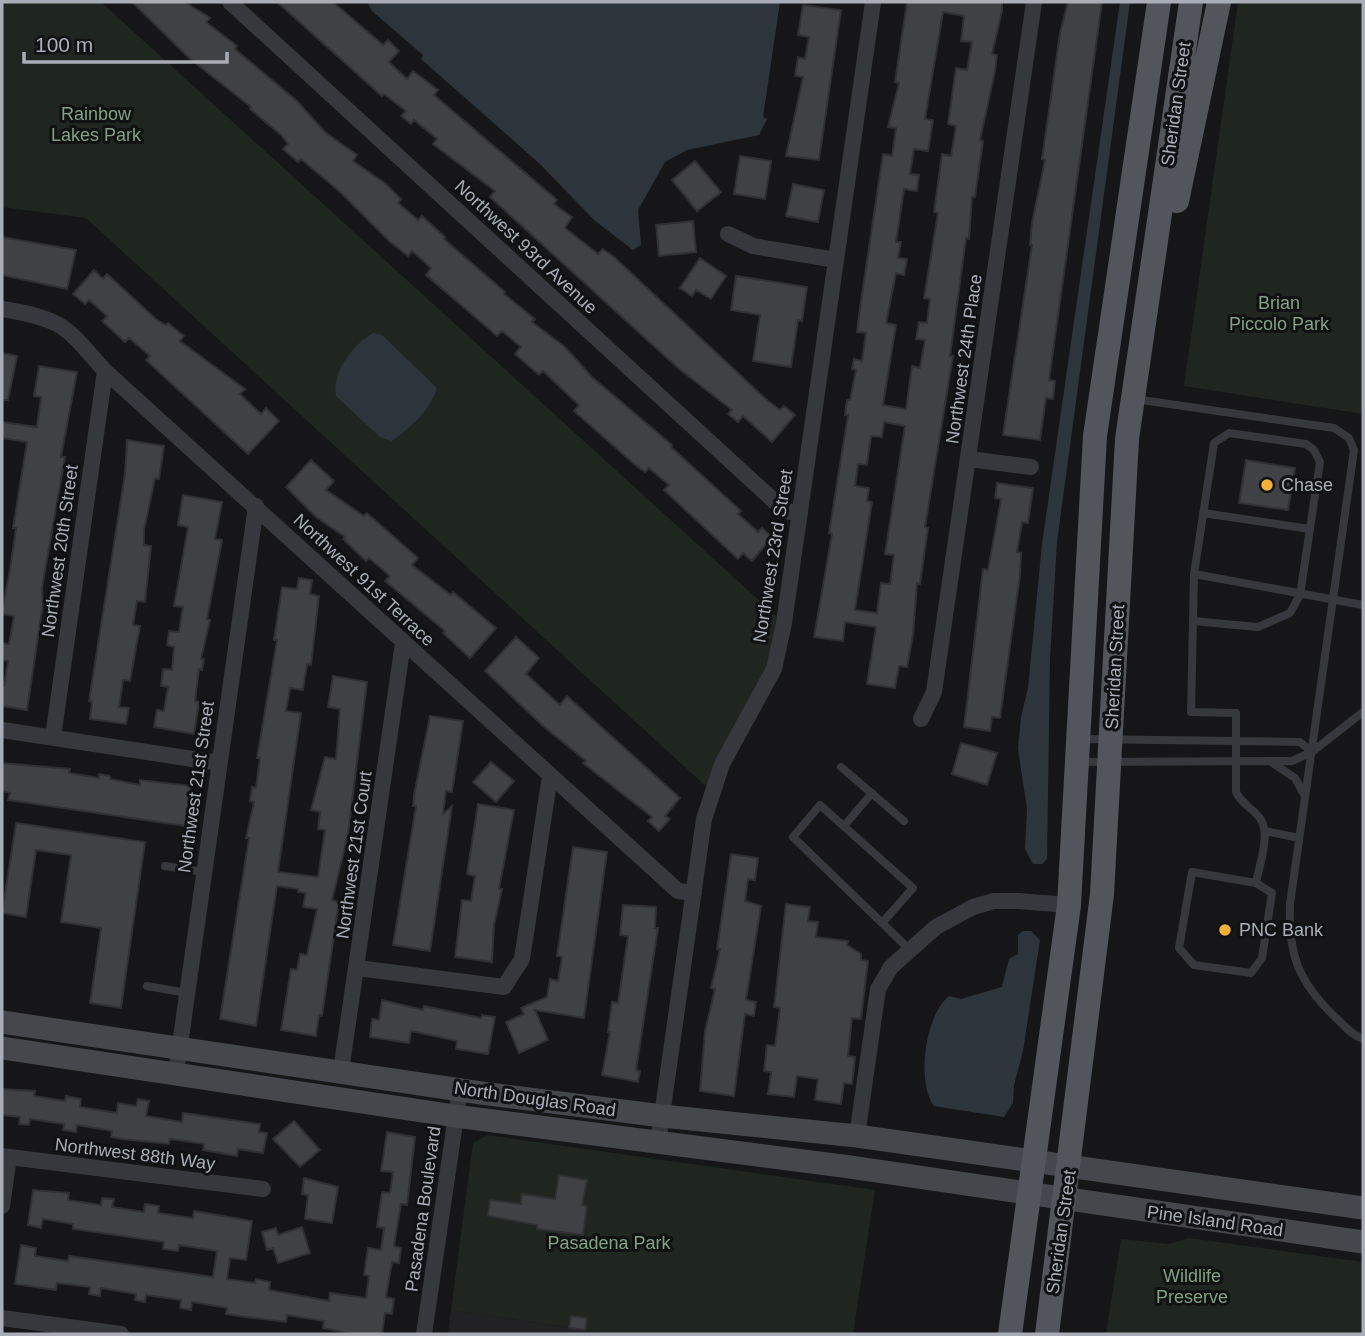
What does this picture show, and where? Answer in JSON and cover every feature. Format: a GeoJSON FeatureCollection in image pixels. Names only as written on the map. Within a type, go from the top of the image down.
{"type":"FeatureCollection","features":[{"type":"Feature","properties":{"kind":"main road","name":"Sheridan Street"},"geometry":{"type":"LineString","coordinates":[[1010,1334],[1069,905],[1095,436],[1159,2]]}},
{"type":"Feature","properties":{"kind":"main road","name":"Sheridan Street"},"geometry":{"type":"LineString","coordinates":[[1047,1334],[1066,1201],[1102,894],[1128,439],[1191,2]]}},
{"type":"Feature","properties":{"kind":"main road"},"geometry":{"type":"LineString","coordinates":[[1149,292],[1180,191],[1219,2]]}},
{"type":"Feature","properties":{"kind":"main road","name":"North Douglas Road"},"geometry":{"type":"LineString","coordinates":[[2,1022],[460,1089],[662,1116],[857,1136],[1070,1168]]}},
{"type":"Feature","properties":{"kind":"main road","name":"North Douglas Road"},"geometry":{"type":"LineString","coordinates":[[2,1048],[455,1116],[850,1167],[1066,1201]]}},
{"type":"Feature","properties":{"kind":"main road","name":"Pine Island Road"},"geometry":{"type":"LineString","coordinates":[[1070,1168],[1363,1208]]}},
{"type":"Feature","properties":{"kind":"main road","name":"Pine Island Road"},"geometry":{"type":"LineString","coordinates":[[1066,1201],[1363,1242]]}},
{"type":"Feature","properties":{"kind":"street","name":"Northwest 93rd Avenue"},"geometry":{"type":"LineString","coordinates":[[229,2],[785,511],[800,513]]}},
{"type":"Feature","properties":{"kind":"street","name":"Northwest 23rd Street"},"geometry":{"type":"LineString","coordinates":[[658,1143],[711,792],[722,764],[774,669],[784,623],[873,2]]}},
{"type":"Feature","properties":{"kind":"street","name":"Northwest 24th Place"},"geometry":{"type":"LineString","coordinates":[[921,719],[934,692],[1034,2]]}},
{"type":"Feature","properties":{"kind":"street"},"geometry":{"type":"LineString","coordinates":[[728,234],[753,246],[836,260]]}},
{"type":"Feature","properties":{"kind":"street","name":"Northwest 91st Terrace"},"geometry":{"type":"LineString","coordinates":[[2,309],[40,315],[65,326],[105,371],[550,776],[678,891],[694,893]]}},
{"type":"Feature","properties":{"kind":"street","name":"Northwest 20th Street"},"geometry":{"type":"LineString","coordinates":[[53,737],[105,371]]}},
{"type":"Feature","properties":{"kind":"street"},"geometry":{"type":"LineString","coordinates":[[969,458],[1031,467]]}},
{"type":"Feature","properties":{"kind":"street","name":"Northwest 21st Street"},"geometry":{"type":"LineString","coordinates":[[176,1073],[256,506]]}},
{"type":"Feature","properties":{"kind":"street","name":"Northwest 21st Court"},"geometry":{"type":"LineString","coordinates":[[341,1071],[403,643]]}},
{"type":"Feature","properties":{"kind":"street"},"geometry":{"type":"LineString","coordinates":[[2,730],[219,763]]}},
{"type":"Feature","properties":{"kind":"street"},"geometry":{"type":"LineString","coordinates":[[358,968],[504,987],[522,959],[550,776]]}},
{"type":"Feature","properties":{"kind":"street"},"geometry":{"type":"LineString","coordinates":[[857,1136],[878,989],[891,967],[936,927],[973,907],[994,901],[1069,905]]}},
{"type":"Feature","properties":{"kind":"street","name":"Pasadena Boulevard"},"geometry":{"type":"LineString","coordinates":[[424,1334],[460,1089]]}},
{"type":"Feature","properties":{"kind":"street"},"geometry":{"type":"LineString","coordinates":[[2,1206],[5,1157]]}},
{"type":"Feature","properties":{"kind":"street","name":"Northwest 88th Way"},"geometry":{"type":"LineString","coordinates":[[5,1157],[263,1189]]}},
{"type":"Feature","properties":{"kind":"street"},"geometry":{"type":"LineString","coordinates":[[2,1318],[121,1334]]}},
{"type":"Feature","properties":{"kind":"lane"},"geometry":{"type":"LineString","coordinates":[[1133,399],[1334,428],[1349,438],[1354,450],[1299,838],[1289,938],[1302,980],[1340,1022],[1356,1037],[1363,1039]]}},
{"type":"Feature","properties":{"kind":"lane"},"geometry":{"type":"LineString","coordinates":[[1193,621],[1258,627],[1290,613],[1300,595],[1320,462],[1314,450],[1306,444],[1229,433],[1214,443],[1194,574],[1191,712],[1236,713],[1235,764],[1240,800],[1263,820],[1265,831],[1256,883]]}},
{"type":"Feature","properties":{"kind":"lane"},"geometry":{"type":"LineString","coordinates":[[1203,513],[1310,528]]}},
{"type":"Feature","properties":{"kind":"lane"},"geometry":{"type":"LineString","coordinates":[[1194,574],[1300,595],[1363,604]]}},
{"type":"Feature","properties":{"kind":"lane"},"geometry":{"type":"LineString","coordinates":[[1078,750],[1235,764],[1292,761],[1312,752],[1363,712]]}},
{"type":"Feature","properties":{"kind":"lane"},"geometry":{"type":"LineString","coordinates":[[1078,750],[1110,751],[1236,741],[1300,742],[1312,752]]}},
{"type":"Feature","properties":{"kind":"lane"},"geometry":{"type":"LineString","coordinates":[[1271,762],[1295,778],[1306,797]]}},
{"type":"Feature","properties":{"kind":"lane"},"geometry":{"type":"LineString","coordinates":[[841,767],[904,821]]}},
{"type":"Feature","properties":{"kind":"lane"},"geometry":{"type":"LineString","coordinates":[[844,826],[872,793]]}},
{"type":"Feature","properties":{"kind":"lane"},"geometry":{"type":"LineString","coordinates":[[882,923],[913,888],[820,805],[793,837],[882,923],[910,950]]}},
{"type":"Feature","properties":{"kind":"lane"},"geometry":{"type":"LineString","coordinates":[[1265,831],[1299,838]]}},
{"type":"Feature","properties":{"kind":"lane"},"geometry":{"type":"LineString","coordinates":[[165,866],[204,872]]}},
{"type":"Feature","properties":{"kind":"lane"},"geometry":{"type":"LineString","coordinates":[[1192,872],[1256,883],[1272,893],[1262,958],[1251,973],[1194,965],[1179,948],[1192,872]]}},
{"type":"Feature","properties":{"kind":"lane"},"geometry":{"type":"LineString","coordinates":[[147,986],[187,993]]}},
{"type":"Feature","properties":{"kind":"shaded area"},"geometry":{"type":"Polygon","coordinates":[[[367,2],[780,2],[763,117],[767,119],[759,135],[687,150],[665,162],[638,210],[641,245],[633,250],[594,220],[541,165],[421,59],[423,55],[372,11],[367,2]]]}},
{"type":"Feature","properties":{"kind":"shaded area"},"geometry":{"type":"Polygon","coordinates":[[[1120,2],[1130,2],[1057,542],[1050,658],[1047,859],[1042,864],[1033,864],[1025,849],[1027,809],[1018,749],[1021,717],[1028,688],[1042,544],[1120,2]]]}},
{"type":"Feature","properties":{"kind":"shaded area"},"geometry":{"type":"Polygon","coordinates":[[[373,333],[382,335],[437,388],[419,418],[392,441],[380,437],[336,396],[337,377],[341,368],[358,344],[373,333]]]}},
{"type":"Feature","properties":{"kind":"shaded area"},"geometry":{"type":"Polygon","coordinates":[[[1023,931],[1031,931],[1040,940],[1013,1103],[1004,1117],[934,1106],[928,1095],[925,1066],[929,1033],[934,1018],[949,996],[961,999],[1002,987],[1009,959],[1018,954],[1018,935],[1023,931]]]}},
{"type":"Feature","properties":{"kind":"shaded area"},"geometry":{"type":"Polygon","coordinates":[[[451,1310],[611,1334],[448,1334],[451,1310]]]}},
{"type":"Feature","properties":{"kind":"green space","name":"Rainbow Lakes Park"},"geometry":{"type":"Polygon","coordinates":[[[2,2],[101,2],[784,623],[779,652],[711,791],[86,218],[2,207],[2,2]]]}},
{"type":"Feature","properties":{"kind":"green space","name":"Brian Piccolo Park"},"geometry":{"type":"Polygon","coordinates":[[[1238,2],[1363,2],[1363,414],[1184,386],[1238,2]]]}},
{"type":"Feature","properties":{"kind":"green space","name":"Pasadena Park"},"geometry":{"type":"Polygon","coordinates":[[[487,1135],[875,1190],[853,1334],[611,1334],[451,1310],[473,1143],[487,1135]]]}},
{"type":"Feature","properties":{"kind":"green space","name":"Wildlife Preserve"},"geometry":{"type":"Polygon","coordinates":[[[1189,1238],[1363,1262],[1363,1334],[1106,1334],[1121,1239],[1168,1244],[1189,1238]]]}},
{"type":"Feature","properties":{"kind":"building"},"geometry":{"type":"Polygon","coordinates":[[[132,2],[185,2],[210,18],[206,22],[237,46],[235,49],[297,101],[325,132],[357,155],[353,161],[386,184],[401,199],[398,203],[418,220],[422,216],[445,237],[444,239],[505,292],[504,294],[535,319],[532,322],[565,347],[592,377],[672,445],[671,447],[741,511],[738,514],[758,532],[762,528],[772,537],[752,561],[743,553],[738,559],[664,490],[669,485],[649,468],[645,472],[634,464],[574,411],[579,405],[543,371],[539,375],[515,354],[521,347],[502,331],[497,336],[426,275],[431,268],[412,251],[408,256],[389,241],[339,191],[301,159],[298,162],[283,149],[288,144],[281,135],[250,109],[251,107],[189,58],[132,2]]]}},
{"type":"Feature","properties":{"kind":"building"},"geometry":{"type":"Polygon","coordinates":[[[277,2],[333,2],[383,45],[388,40],[399,51],[389,62],[407,79],[413,71],[438,90],[434,95],[557,200],[554,204],[572,217],[565,228],[598,254],[603,249],[614,257],[768,401],[780,410],[784,406],[795,415],[772,442],[743,416],[738,422],[728,414],[732,410],[678,368],[490,197],[495,191],[433,144],[437,139],[414,120],[411,124],[401,116],[406,111],[384,94],[382,96],[277,2]]]}},
{"type":"Feature","properties":{"kind":"building"},"geometry":{"type":"Polygon","coordinates":[[[907,2],[1002,2],[992,54],[997,55],[995,71],[980,140],[983,141],[975,197],[972,197],[969,239],[966,238],[950,356],[953,356],[925,527],[928,528],[920,584],[917,583],[913,635],[907,667],[899,666],[895,688],[867,684],[876,627],[845,622],[843,641],[814,637],[832,534],[829,533],[848,415],[845,415],[847,400],[850,400],[856,370],[852,369],[854,359],[862,361],[866,333],[857,332],[883,154],[892,156],[896,128],[888,127],[899,83],[895,82],[907,2]],[[943,12],[925,119],[933,120],[928,151],[914,149],[910,174],[919,175],[917,191],[904,189],[896,242],[901,242],[898,258],[907,259],[904,275],[896,273],[886,323],[896,325],[883,405],[906,409],[912,366],[920,368],[925,340],[916,339],[919,322],[927,323],[930,299],[924,298],[938,213],[934,212],[942,154],[951,156],[956,126],[948,124],[956,68],[967,70],[972,42],[961,41],[964,16],[943,12]],[[884,422],[882,437],[871,436],[867,465],[858,464],[855,486],[869,488],[867,501],[872,502],[855,610],[877,613],[881,583],[890,584],[894,555],[885,554],[905,426],[884,422]]]}},
{"type":"Feature","properties":{"kind":"building"},"geometry":{"type":"Polygon","coordinates":[[[1068,2],[1102,2],[1049,380],[1055,381],[1053,399],[1046,398],[1040,440],[1003,435],[1032,245],[1032,223],[1045,160],[1042,159],[1060,33],[1068,2]]]}},
{"type":"Feature","properties":{"kind":"building"},"geometry":{"type":"Polygon","coordinates":[[[803,5],[841,10],[819,160],[786,156],[803,77],[795,76],[798,57],[805,59],[809,37],[798,35],[803,5]]]}},
{"type":"Feature","properties":{"kind":"building"},"geometry":{"type":"Polygon","coordinates":[[[740,156],[771,161],[765,199],[734,194],[740,156]]]}},
{"type":"Feature","properties":{"kind":"building"},"geometry":{"type":"Polygon","coordinates":[[[695,161],[721,192],[697,211],[672,180],[695,161]]]}},
{"type":"Feature","properties":{"kind":"building"},"geometry":{"type":"Polygon","coordinates":[[[793,184],[824,190],[818,222],[786,216],[793,184]]]}},
{"type":"Feature","properties":{"kind":"building"},"geometry":{"type":"Polygon","coordinates":[[[693,221],[696,252],[659,256],[656,225],[693,221]]]}},
{"type":"Feature","properties":{"kind":"building"},"geometry":{"type":"Polygon","coordinates":[[[2,237],[76,250],[67,289],[2,275],[2,237]]]}},
{"type":"Feature","properties":{"kind":"building"},"geometry":{"type":"Polygon","coordinates":[[[700,258],[726,276],[711,299],[696,290],[692,296],[680,288],[700,258]]]}},
{"type":"Feature","properties":{"kind":"building"},"geometry":{"type":"Polygon","coordinates":[[[94,270],[103,279],[107,274],[157,320],[166,325],[168,323],[184,336],[180,341],[245,389],[240,394],[261,414],[266,408],[279,421],[248,454],[146,360],[150,356],[129,338],[125,342],[102,321],[107,316],[89,300],[85,304],[73,294],[94,270]]]}},
{"type":"Feature","properties":{"kind":"building"},"geometry":{"type":"Polygon","coordinates":[[[736,276],[807,287],[802,321],[798,320],[791,367],[753,361],[760,315],[731,310],[736,276]]]}},
{"type":"Feature","properties":{"kind":"building"},"geometry":{"type":"Polygon","coordinates":[[[2,353],[17,356],[8,400],[2,400],[2,353]]]}},
{"type":"Feature","properties":{"kind":"building"},"geometry":{"type":"Polygon","coordinates":[[[39,366],[77,372],[61,457],[65,457],[42,588],[43,604],[27,710],[2,706],[2,686],[8,661],[2,660],[2,643],[9,644],[14,616],[2,614],[2,609],[10,570],[16,528],[13,528],[27,442],[2,438],[2,422],[37,427],[41,397],[34,396],[39,366]]]}},
{"type":"Feature","properties":{"kind":"building"},"geometry":{"type":"Polygon","coordinates":[[[127,440],[164,446],[159,479],[155,478],[144,530],[144,545],[151,546],[145,602],[137,601],[133,625],[140,626],[130,681],[123,680],[119,707],[129,708],[126,724],[90,719],[92,702],[89,701],[125,474],[127,440]]]}},
{"type":"Feature","properties":{"kind":"building"},"geometry":{"type":"Polygon","coordinates":[[[311,460],[334,481],[326,490],[364,516],[367,513],[418,558],[412,565],[451,595],[453,592],[496,628],[470,658],[443,633],[445,631],[385,581],[390,576],[369,558],[366,561],[343,539],[345,537],[316,517],[286,487],[311,460]]]}},
{"type":"Feature","properties":{"kind":"building","name":"Chase"},"geometry":{"type":"Polygon","coordinates":[[[1246,460],[1295,468],[1288,510],[1239,503],[1246,460]]]}},
{"type":"Feature","properties":{"kind":"building"},"geometry":{"type":"Polygon","coordinates":[[[997,483],[1033,488],[1028,523],[1022,522],[1017,552],[1021,553],[1020,575],[1000,718],[992,717],[990,731],[964,727],[983,569],[988,570],[1001,499],[995,498],[997,483]]]}},
{"type":"Feature","properties":{"kind":"building"},"geometry":{"type":"Polygon","coordinates":[[[183,495],[222,502],[215,539],[222,540],[207,619],[210,620],[201,659],[204,659],[202,670],[199,669],[195,701],[199,702],[194,734],[154,727],[157,710],[164,711],[168,687],[161,686],[163,669],[172,670],[174,647],[167,645],[169,631],[179,632],[183,607],[174,606],[188,527],[178,525],[183,495]]]}},
{"type":"Feature","properties":{"kind":"building"},"geometry":{"type":"Polygon","coordinates":[[[299,578],[312,580],[310,594],[319,596],[311,665],[307,664],[303,690],[290,688],[286,711],[301,713],[278,872],[318,877],[325,830],[318,829],[320,812],[311,810],[325,757],[336,759],[340,709],[328,707],[333,676],[367,682],[348,834],[332,900],[339,902],[322,1016],[319,1015],[316,1036],[281,1030],[291,969],[297,970],[300,954],[307,955],[317,909],[303,907],[306,893],[298,892],[298,889],[277,886],[256,1026],[220,1019],[249,838],[246,838],[254,802],[250,801],[252,787],[256,788],[260,758],[257,758],[277,640],[274,640],[282,587],[297,589],[299,578]]]}},
{"type":"Feature","properties":{"kind":"building"},"geometry":{"type":"Polygon","coordinates":[[[516,637],[539,658],[526,674],[560,705],[567,696],[680,798],[665,816],[670,819],[659,831],[648,821],[652,817],[583,763],[586,761],[543,726],[485,671],[516,637]]]}},
{"type":"Feature","properties":{"kind":"building"},"geometry":{"type":"Polygon","coordinates":[[[430,716],[463,721],[452,792],[446,791],[443,814],[452,806],[430,951],[393,945],[416,806],[413,806],[414,795],[430,716]]]}},
{"type":"Feature","properties":{"kind":"building"},"geometry":{"type":"Polygon","coordinates":[[[961,743],[997,753],[987,785],[952,774],[961,743]]]}},
{"type":"Feature","properties":{"kind":"building"},"geometry":{"type":"Polygon","coordinates":[[[491,762],[514,781],[496,802],[473,782],[491,762]]]}},
{"type":"Feature","properties":{"kind":"building"},"geometry":{"type":"Polygon","coordinates":[[[2,763],[70,769],[69,773],[99,778],[99,774],[140,785],[140,780],[192,786],[186,826],[8,800],[10,793],[2,791],[2,763]]]}},
{"type":"Feature","properties":{"kind":"building"},"geometry":{"type":"Polygon","coordinates":[[[478,804],[514,810],[499,889],[502,889],[494,925],[492,962],[455,957],[462,900],[471,901],[475,876],[467,874],[478,804]]]}},
{"type":"Feature","properties":{"kind":"building"},"geometry":{"type":"Polygon","coordinates":[[[16,823],[145,842],[121,1008],[90,1003],[101,928],[61,922],[71,855],[36,850],[26,917],[2,913],[16,823]]]}},
{"type":"Feature","properties":{"kind":"building"},"geometry":{"type":"Polygon","coordinates":[[[573,847],[607,852],[584,1018],[535,1010],[548,1040],[519,1053],[506,1022],[524,1014],[521,1008],[547,997],[550,979],[558,981],[562,957],[557,956],[573,847]]]}},
{"type":"Feature","properties":{"kind":"building"},"geometry":{"type":"Polygon","coordinates":[[[731,854],[758,858],[755,880],[748,879],[745,901],[761,906],[746,1000],[756,1002],[754,1016],[745,1014],[734,1096],[700,1091],[705,1031],[715,989],[711,988],[720,949],[717,949],[731,854]]]}},
{"type":"Feature","properties":{"kind":"building"},"geometry":{"type":"Polygon","coordinates":[[[786,904],[810,907],[808,921],[818,922],[816,937],[848,941],[847,945],[861,954],[861,960],[868,961],[861,1019],[852,1018],[848,1056],[855,1057],[852,1084],[844,1083],[841,1104],[815,1100],[818,1079],[797,1076],[794,1097],[768,1094],[771,1072],[764,1071],[767,1045],[775,1046],[780,1008],[774,1007],[786,904]]]}},
{"type":"Feature","properties":{"kind":"building"},"geometry":{"type":"Polygon","coordinates":[[[623,905],[656,907],[655,928],[658,928],[636,1070],[640,1071],[638,1082],[602,1075],[612,1002],[618,1003],[628,936],[620,935],[623,905]]]}},
{"type":"Feature","properties":{"kind":"building"},"geometry":{"type":"Polygon","coordinates":[[[382,1000],[423,1010],[424,1006],[481,1018],[482,1015],[495,1017],[488,1054],[456,1049],[457,1041],[411,1031],[409,1043],[370,1037],[372,1019],[379,1020],[382,1000]]]}},
{"type":"Feature","properties":{"kind":"building"},"geometry":{"type":"Polygon","coordinates":[[[2,1089],[35,1091],[34,1096],[65,1101],[66,1096],[81,1099],[80,1107],[117,1113],[118,1103],[136,1106],[138,1099],[149,1101],[146,1116],[182,1122],[183,1113],[260,1124],[259,1132],[267,1133],[263,1153],[238,1149],[237,1156],[203,1150],[204,1144],[170,1139],[169,1144],[122,1139],[111,1137],[112,1131],[77,1125],[76,1132],[63,1130],[64,1124],[30,1119],[29,1125],[19,1124],[20,1117],[2,1115],[2,1089]]]}},
{"type":"Feature","properties":{"kind":"building"},"geometry":{"type":"Polygon","coordinates":[[[294,1121],[320,1150],[300,1167],[273,1139],[294,1121]]]}},
{"type":"Feature","properties":{"kind":"building"},"geometry":{"type":"Polygon","coordinates":[[[387,1132],[415,1137],[407,1205],[401,1204],[394,1246],[401,1248],[399,1263],[392,1262],[386,1297],[394,1299],[392,1314],[385,1313],[382,1334],[353,1334],[323,1328],[324,1321],[287,1315],[286,1322],[226,1314],[227,1308],[192,1302],[191,1310],[180,1308],[181,1300],[146,1295],[145,1302],[135,1300],[136,1294],[101,1288],[100,1296],[89,1294],[90,1287],[57,1283],[56,1290],[15,1284],[21,1245],[36,1248],[35,1256],[68,1261],[69,1256],[213,1277],[217,1251],[179,1245],[178,1251],[163,1249],[164,1242],[73,1229],[73,1224],[43,1219],[41,1228],[28,1225],[33,1190],[69,1193],[68,1200],[101,1205],[102,1198],[114,1199],[112,1207],[144,1212],[145,1204],[159,1206],[158,1213],[193,1218],[194,1211],[252,1221],[246,1260],[230,1258],[227,1279],[270,1282],[269,1290],[329,1301],[330,1293],[366,1298],[369,1276],[364,1275],[368,1248],[381,1250],[384,1228],[377,1227],[382,1192],[390,1193],[393,1172],[381,1171],[387,1132]]]}},
{"type":"Feature","properties":{"kind":"building"},"geometry":{"type":"Polygon","coordinates":[[[559,1175],[587,1180],[582,1205],[587,1206],[583,1235],[537,1229],[537,1225],[488,1216],[490,1200],[521,1204],[522,1194],[555,1199],[559,1175]]]}},
{"type":"Feature","properties":{"kind":"building"},"geometry":{"type":"Polygon","coordinates":[[[304,1178],[338,1187],[332,1223],[305,1219],[308,1195],[302,1194],[304,1178]]]}},
{"type":"Feature","properties":{"kind":"building"},"geometry":{"type":"Polygon","coordinates":[[[302,1227],[310,1253],[278,1263],[273,1248],[267,1250],[262,1232],[276,1228],[278,1235],[302,1227]]]}},
{"type":"Feature","properties":{"kind":"building"},"geometry":{"type":"Polygon","coordinates":[[[571,1316],[587,1318],[585,1330],[569,1328],[571,1316]]]}},
{"type":"Feature","properties":{"kind":"place","name":"Chase"},"geometry":{"type":"Point","coordinates":[1267,485]}},
{"type":"Feature","properties":{"kind":"place","name":"PNC Bank"},"geometry":{"type":"Point","coordinates":[1225,930]}}]}
